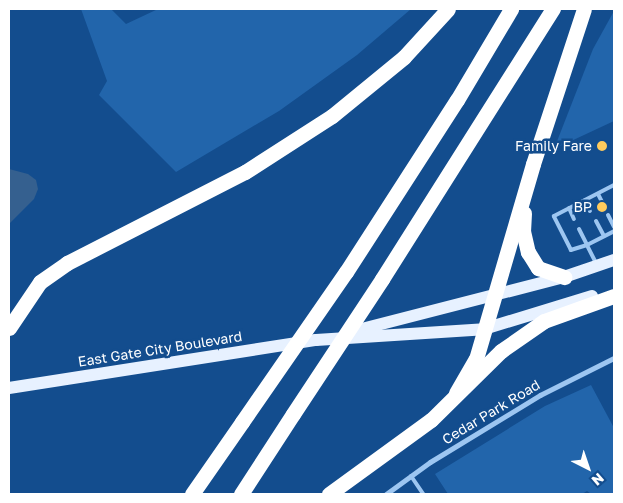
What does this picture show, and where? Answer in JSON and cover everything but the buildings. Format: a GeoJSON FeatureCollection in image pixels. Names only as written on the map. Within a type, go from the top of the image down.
{"type":"FeatureCollection","features":[{"type":"Feature","properties":{"kind":"highway"},"geometry":{"type":"LineString","coordinates":[[9,328],[40,282],[67,263],[245,172],[332,116],[404,57],[448,9]]}},
{"type":"Feature","properties":{"kind":"highway"},"geometry":{"type":"LineString","coordinates":[[192,494],[346,272],[457,100],[510,9]]}},
{"type":"Feature","properties":{"kind":"highway"},"geometry":{"type":"LineString","coordinates":[[241,494],[497,102],[553,9]]}},
{"type":"Feature","properties":{"kind":"highway"},"geometry":{"type":"LineString","coordinates":[[456,393],[476,359],[526,189],[584,9]]}},
{"type":"Feature","properties":{"kind":"highway"},"geometry":{"type":"LineString","coordinates":[[526,189],[523,231],[528,252],[538,268],[564,277]]}},
{"type":"Feature","properties":{"kind":"highway"},"geometry":{"type":"LineString","coordinates":[[329,494],[431,420],[456,393],[501,351],[544,321],[614,296]]}},
{"type":"Feature","properties":{"kind":"main road","name":"East Gate City Boulevard"},"geometry":{"type":"LineString","coordinates":[[9,388],[316,340],[494,296],[564,277],[614,260]]}},
{"type":"Feature","properties":{"kind":"main road","name":"East Gate City Boulevard"},"geometry":{"type":"LineString","coordinates":[[316,340],[484,329],[614,290]]}},
{"type":"Feature","properties":{"kind":"street","name":"Cedar Park Road"},"geometry":{"type":"LineString","coordinates":[[386,494],[540,394],[614,358]]}},
{"type":"Feature","properties":{"kind":"lane"},"geometry":{"type":"LineString","coordinates":[[614,186],[554,216],[571,250],[614,231]]}},
{"type":"Feature","properties":{"kind":"lane"},"geometry":{"type":"LineString","coordinates":[[598,194],[603,204]]}},
{"type":"Feature","properties":{"kind":"lane"},"geometry":{"type":"LineString","coordinates":[[585,200],[590,211]]}},
{"type":"Feature","properties":{"kind":"lane"},"geometry":{"type":"LineString","coordinates":[[569,208],[574,218]]}},
{"type":"Feature","properties":{"kind":"lane"},"geometry":{"type":"LineString","coordinates":[[608,215],[614,227]]}},
{"type":"Feature","properties":{"kind":"lane"},"geometry":{"type":"LineString","coordinates":[[596,221],[604,236]]}},
{"type":"Feature","properties":{"kind":"lane"},"geometry":{"type":"LineString","coordinates":[[580,229],[598,266]]}},
{"type":"Feature","properties":{"kind":"lane"},"geometry":{"type":"LineString","coordinates":[[411,476],[423,494]]}},
{"type":"Feature","properties":{"kind":"shaded area"},"geometry":{"type":"Polygon","coordinates":[[[81,9],[111,9],[126,24],[158,9],[411,9],[357,55],[279,111],[176,172],[99,95],[107,81],[81,9]]]}},
{"type":"Feature","properties":{"kind":"shaded area"},"geometry":{"type":"Polygon","coordinates":[[[614,11],[614,121],[554,149],[593,49],[614,11]]]}},
{"type":"Feature","properties":{"kind":"shaded area"},"geometry":{"type":"Polygon","coordinates":[[[9,169],[28,174],[36,180],[38,189],[34,199],[9,224],[9,169]]]}},
{"type":"Feature","properties":{"kind":"shaded area"},"geometry":{"type":"Polygon","coordinates":[[[591,385],[614,428],[614,494],[591,494],[587,491],[582,494],[448,494],[435,474],[545,406],[591,385]]]}},
{"type":"Feature","properties":{"kind":"place","name":"Family Fare"},"geometry":{"type":"Point","coordinates":[602,146]}},
{"type":"Feature","properties":{"kind":"place","name":"BP"},"geometry":{"type":"Point","coordinates":[602,207]}}]}
